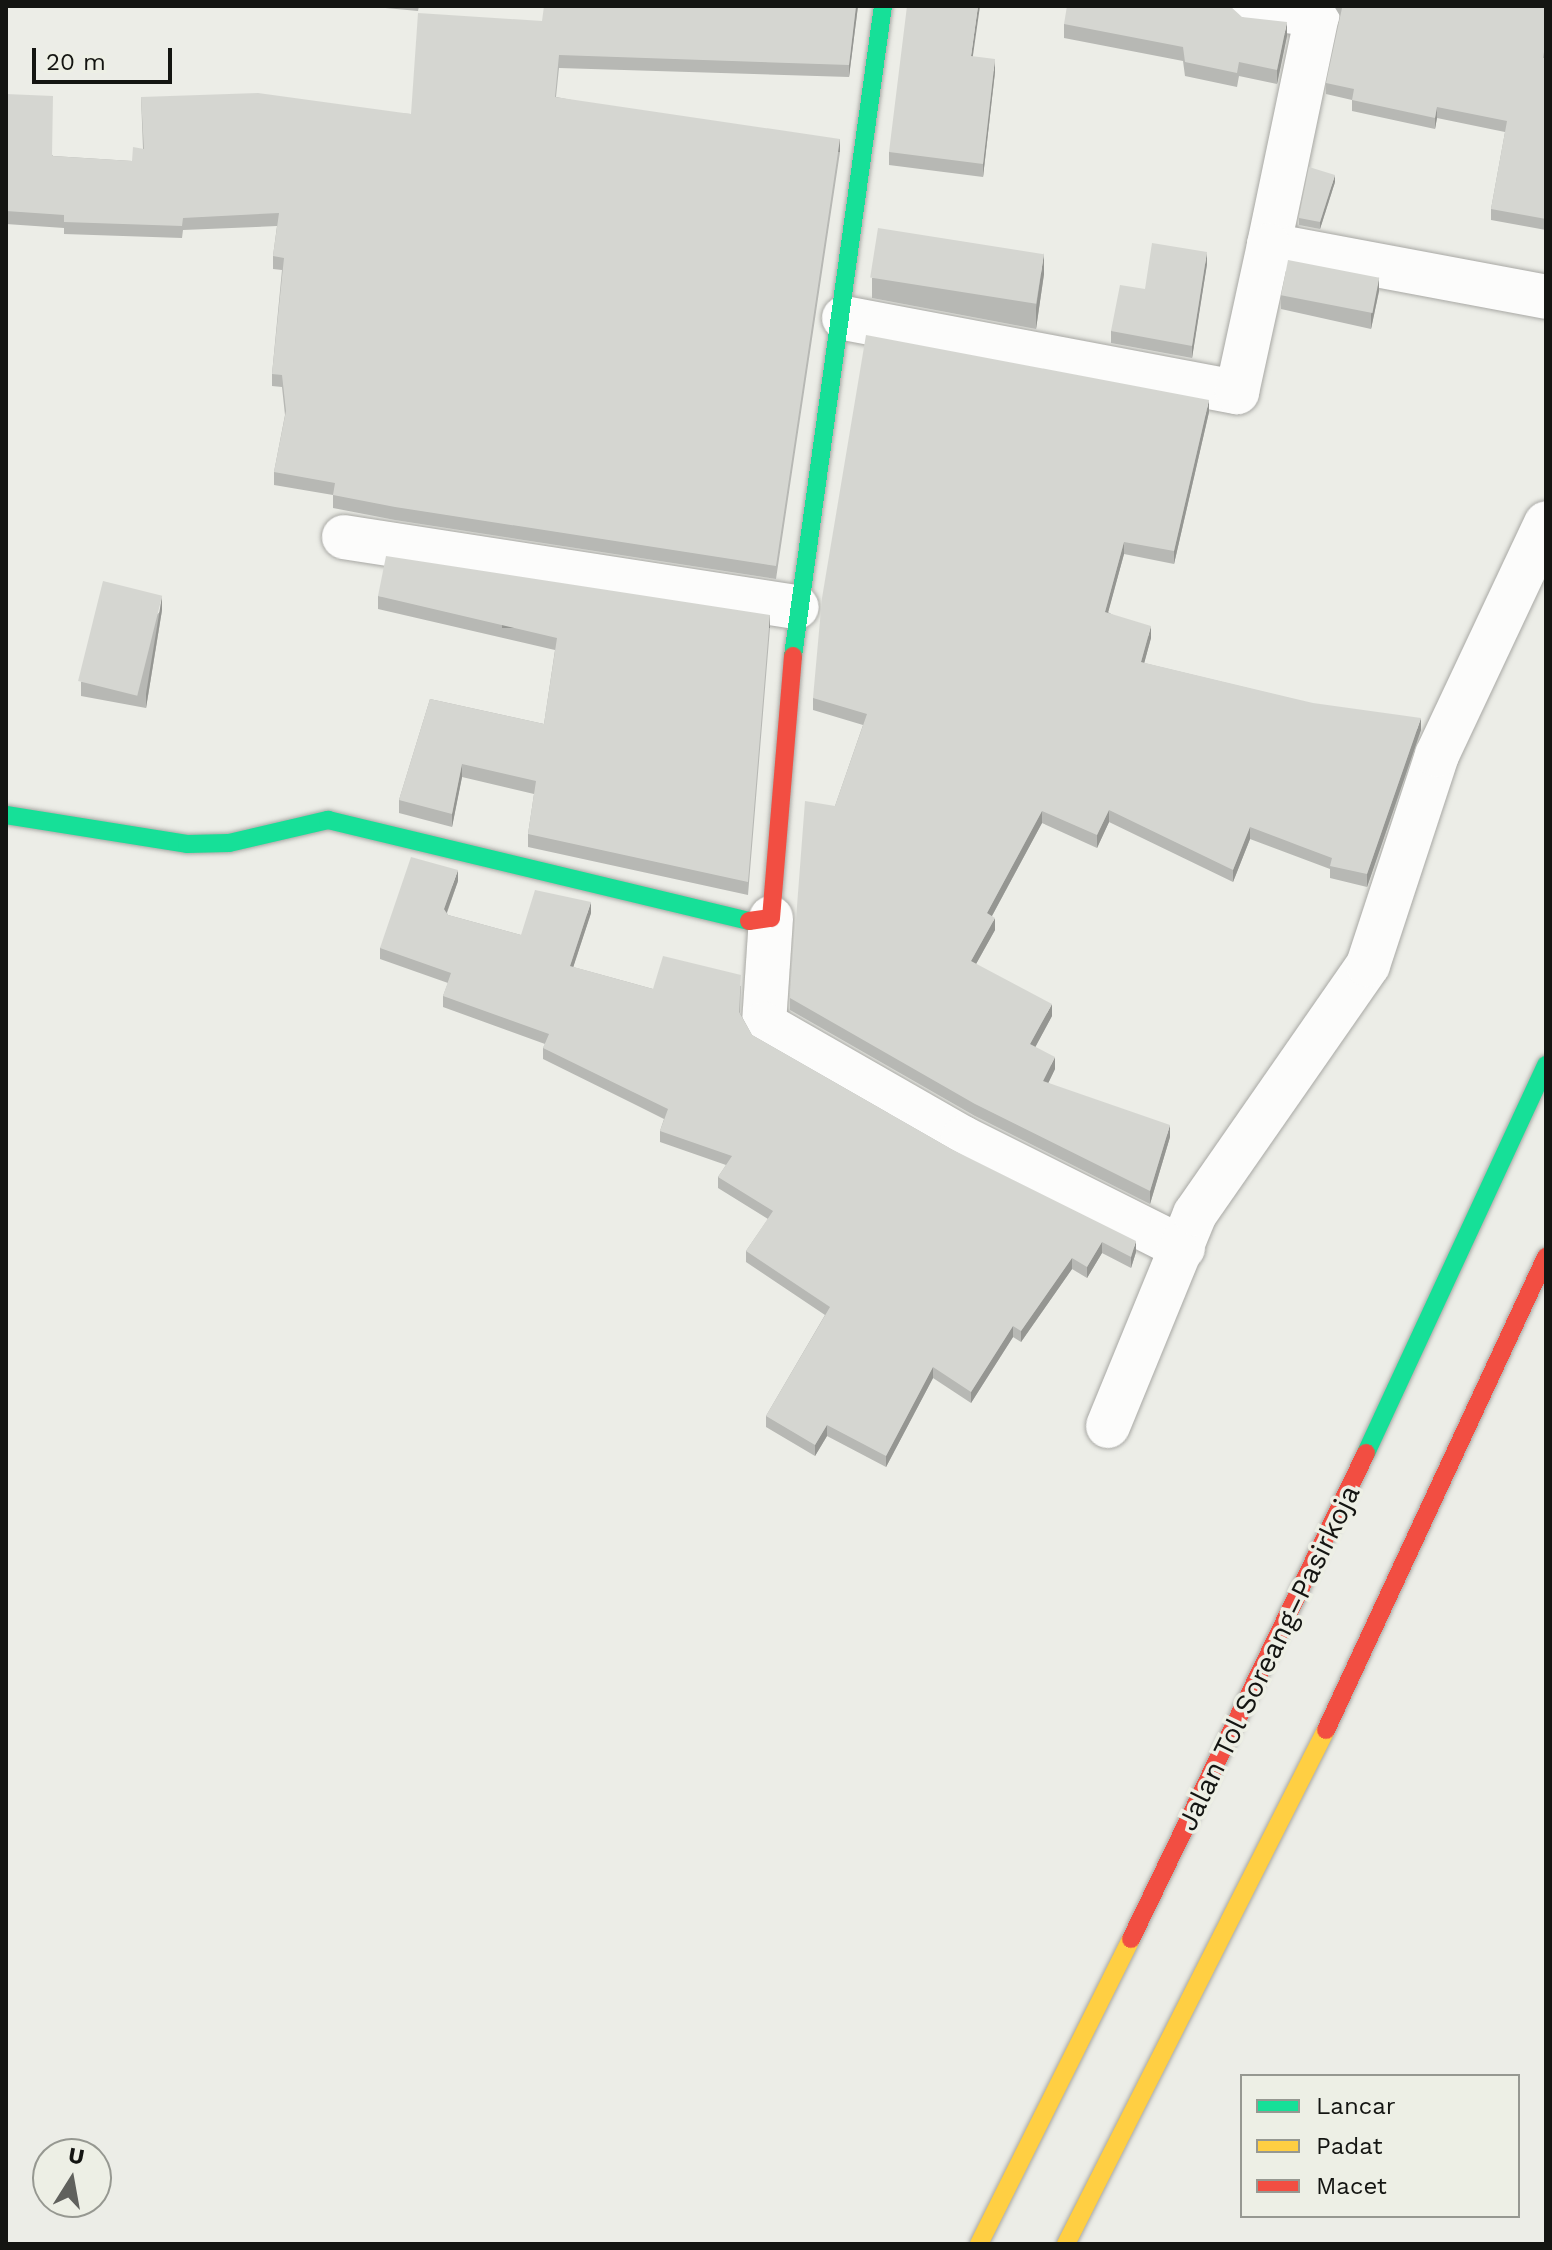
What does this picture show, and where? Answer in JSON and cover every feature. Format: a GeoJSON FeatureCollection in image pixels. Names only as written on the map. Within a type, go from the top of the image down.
{"type":"FeatureCollection","features":[{"type":"Feature","properties":{"kind":"main road"},"geometry":{"type":"LineString","coordinates":[[6,815],[187,844],[229,843],[328,820],[546,878],[757,923],[771,918],[797,607],[844,318],[883,6]]}},
{"type":"Feature","properties":{"kind":"main road","name":"Jalan Tol Soreang–Pasirkoja"},"geometry":{"type":"LineString","coordinates":[[979,2244],[1266,1668],[1546,1065]]}},
{"type":"Feature","properties":{"kind":"main road"},"geometry":{"type":"LineString","coordinates":[[1066,2244],[1358,1666],[1546,1257]]}},
{"type":"Feature","properties":{"kind":"street"},"geometry":{"type":"LineString","coordinates":[[844,318],[1237,392],[1318,11],[1246,6]]}},
{"type":"Feature","properties":{"kind":"street"},"geometry":{"type":"LineString","coordinates":[[1269,245],[1546,297]]}},
{"type":"Feature","properties":{"kind":"street"},"geometry":{"type":"LineString","coordinates":[[1108,1426],[1195,1214],[1368,965],[1437,755],[1546,523]]}},
{"type":"Feature","properties":{"kind":"street"},"geometry":{"type":"LineString","coordinates":[[344,537],[797,607]]}},
{"type":"Feature","properties":{"kind":"street"},"geometry":{"type":"LineString","coordinates":[[771,918],[764,1024],[1005,1160],[1183,1248]]}},
{"type":"Feature","properties":{"kind":"building"},"geometry":{"type":"Polygon","coordinates":[[[544,6],[856,6],[849,65],[559,55],[555,97],[840,139],[776,566],[395,507],[333,495],[335,483],[274,472],[286,411],[282,375],[272,374],[284,258],[273,256],[279,213],[183,218],[182,226],[64,222],[64,215],[6,211],[6,94],[53,96],[52,156],[132,161],[133,147],[144,149],[141,97],[258,93],[411,114],[418,13],[542,21],[544,6]]]}},
{"type":"Feature","properties":{"kind":"building"},"geometry":{"type":"Polygon","coordinates":[[[907,6],[978,6],[971,56],[995,59],[983,164],[889,152],[907,6]]]}},
{"type":"Feature","properties":{"kind":"building"},"geometry":{"type":"Polygon","coordinates":[[[1067,6],[1230,6],[1242,17],[1287,22],[1277,70],[1239,62],[1237,73],[1185,62],[1183,47],[1064,24],[1067,6]]]}},
{"type":"Feature","properties":{"kind":"building"},"geometry":{"type":"Polygon","coordinates":[[[1340,6],[1546,6],[1543,58],[1546,58],[1546,219],[1491,209],[1507,121],[1437,107],[1435,118],[1352,100],[1354,89],[1326,83],[1340,6]]]}},
{"type":"Feature","properties":{"kind":"building"},"geometry":{"type":"Polygon","coordinates":[[[1309,167],[1335,175],[1320,222],[1299,218],[1309,167]]]}},
{"type":"Feature","properties":{"kind":"building"},"geometry":{"type":"Polygon","coordinates":[[[878,228],[1044,254],[1036,304],[870,277],[878,228]]]}},
{"type":"Feature","properties":{"kind":"building"},"geometry":{"type":"Polygon","coordinates":[[[1152,243],[1207,252],[1192,346],[1111,331],[1120,285],[1145,289],[1152,243]]]}},
{"type":"Feature","properties":{"kind":"building"},"geometry":{"type":"Polygon","coordinates":[[[1288,260],[1379,278],[1372,313],[1281,295],[1288,260]]]}},
{"type":"Feature","properties":{"kind":"building"},"geometry":{"type":"Polygon","coordinates":[[[866,335],[1209,400],[1174,551],[1124,542],[1105,612],[1151,626],[1141,662],[1313,703],[1421,718],[1367,874],[1330,866],[1332,858],[1250,827],[1233,870],[1109,810],[1097,835],[1042,811],[987,913],[995,918],[971,961],[1052,1004],[1030,1044],[1055,1057],[1043,1081],[1170,1125],[1150,1191],[975,1104],[790,998],[805,801],[835,806],[867,714],[813,698],[822,598],[866,335]]]}},
{"type":"Feature","properties":{"kind":"building"},"geometry":{"type":"Polygon","coordinates":[[[386,556],[770,615],[748,882],[528,834],[536,781],[462,764],[452,814],[399,800],[430,699],[544,724],[557,638],[378,596],[386,556]]]}},
{"type":"Feature","properties":{"kind":"building"},"geometry":{"type":"Polygon","coordinates":[[[103,581],[162,596],[137,696],[78,681],[103,581]]]}},
{"type":"Feature","properties":{"kind":"building"},"geometry":{"type":"Polygon","coordinates":[[[411,857],[458,870],[444,909],[448,915],[521,935],[535,890],[591,902],[570,966],[653,989],[663,956],[741,975],[739,1012],[752,1035],[951,1149],[1136,1241],[1131,1257],[1102,1242],[1087,1267],[1072,1258],[1021,1331],[1013,1326],[971,1392],[933,1367],[886,1456],[827,1425],[815,1445],[766,1416],[830,1307],[746,1251],[773,1211],[718,1177],[732,1156],[660,1131],[668,1109],[543,1048],[549,1034],[443,996],[451,973],[380,948],[411,857]]]}},
{"type":"Feature","properties":{"kind":"traffic: fast"},"geometry":{"type":"LineString","coordinates":[[793,656],[883,6]]}},
{"type":"Feature","properties":{"kind":"traffic: fast"},"geometry":{"type":"LineString","coordinates":[[6,815],[187,844],[229,843],[328,820],[749,921]]}},
{"type":"Feature","properties":{"kind":"traffic: fast"},"geometry":{"type":"LineString","coordinates":[[1366,1453],[1546,1065]]}},
{"type":"Feature","properties":{"kind":"traffic: slow"},"geometry":{"type":"LineString","coordinates":[[1066,2244],[1326,1730]]}},
{"type":"Feature","properties":{"kind":"traffic: slow"},"geometry":{"type":"LineString","coordinates":[[979,2244],[1131,1939]]}},
{"type":"Feature","properties":{"kind":"traffic: jam"},"geometry":{"type":"LineString","coordinates":[[749,921],[771,918],[793,656]]}},
{"type":"Feature","properties":{"kind":"traffic: jam"},"geometry":{"type":"LineString","coordinates":[[1326,1730],[1546,1257]]}},
{"type":"Feature","properties":{"kind":"traffic: jam"},"geometry":{"type":"LineString","coordinates":[[1131,1939],[1366,1453]]}}]}
